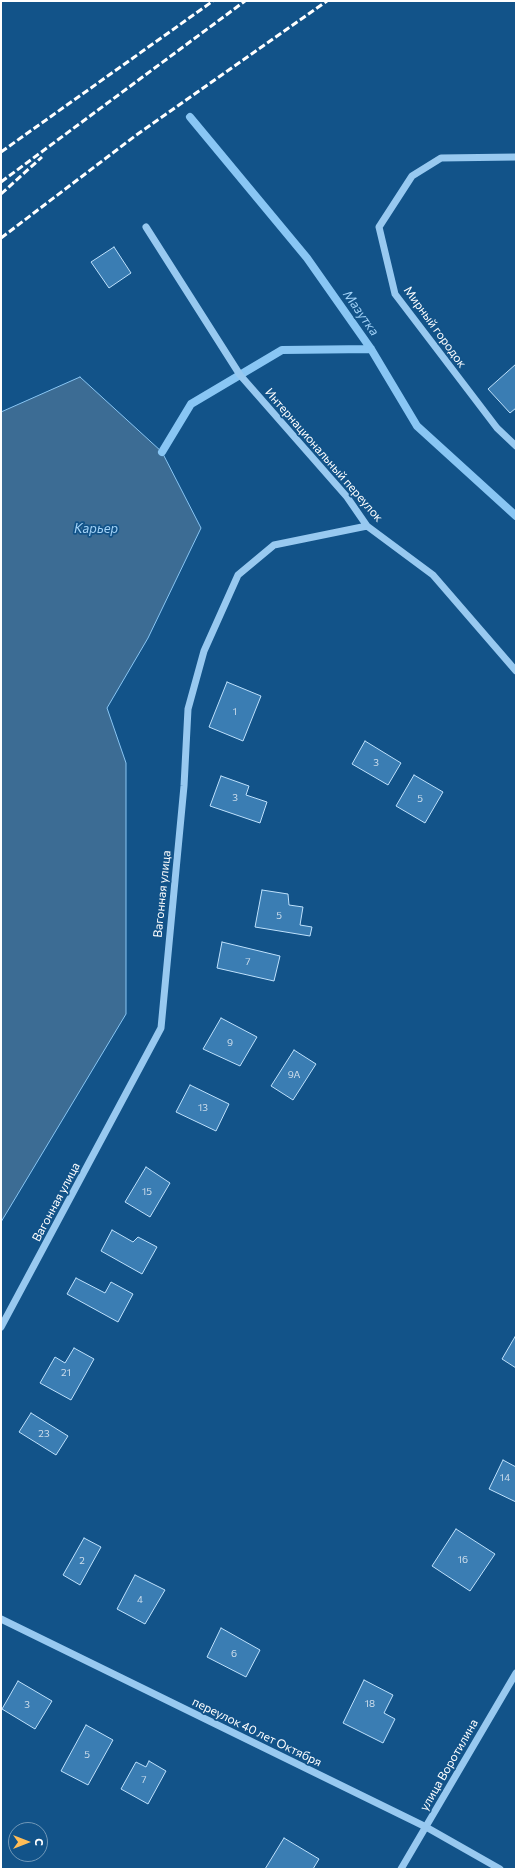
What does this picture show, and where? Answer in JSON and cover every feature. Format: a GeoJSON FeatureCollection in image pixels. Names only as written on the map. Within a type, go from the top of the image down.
{"type":"FeatureCollection","features":[{"type":"Feature","properties":{"kind":"street","name":"Мирный городок"},"geometry":{"type":"LineString","coordinates":[[516,157],[441,158],[412,176],[379,227],[395,294],[497,428],[516,446]]}},
{"type":"Feature","properties":{"kind":"street","name":"Интернациональный переулок"},"geometry":{"type":"LineString","coordinates":[[146,227],[240,375],[347,497],[367,526],[432,575],[516,671]]}},
{"type":"Feature","properties":{"kind":"street","name":"Вагонная улица"},"geometry":{"type":"LineString","coordinates":[[1,1327],[161,1028],[184,786],[188,709],[204,651],[238,575],[274,545],[367,526]]}},
{"type":"Feature","properties":{"kind":"street","name":"переулок 40 лет Октября"},"geometry":{"type":"LineString","coordinates":[[1,1619],[426,1827],[500,1869]]}},
{"type":"Feature","properties":{"kind":"street","name":"улица Воротилина"},"geometry":{"type":"LineString","coordinates":[[401,1869],[516,1673]]}},
{"type":"Feature","properties":{"kind":"water","name":"Карьер"},"geometry":{"type":"Polygon","coordinates":[[[80,377],[162,452],[201,528],[148,638],[107,708],[126,763],[126,1014],[1,1222],[1,412],[80,377]]]}},
{"type":"Feature","properties":{"kind":"building"},"geometry":{"type":"Polygon","coordinates":[[[114,247],[131,273],[109,288],[91,262],[114,247]]]}},
{"type":"Feature","properties":{"kind":"building"},"geometry":{"type":"Polygon","coordinates":[[[516,364],[516,408],[510,413],[488,389],[516,364]]]}},
{"type":"Feature","properties":{"kind":"building"},"geometry":{"type":"Polygon","coordinates":[[[227,682],[261,696],[243,741],[209,727],[227,682]]]}},
{"type":"Feature","properties":{"kind":"building"},"geometry":{"type":"Polygon","coordinates":[[[365,741],[401,763],[388,785],[352,764],[365,741]]]}},
{"type":"Feature","properties":{"kind":"building"},"geometry":{"type":"Polygon","coordinates":[[[414,775],[443,792],[425,823],[396,806],[414,775]]]}},
{"type":"Feature","properties":{"kind":"building"},"geometry":{"type":"Polygon","coordinates":[[[221,776],[249,786],[246,795],[267,802],[260,823],[210,806],[221,776]]]}},
{"type":"Feature","properties":{"kind":"building"},"geometry":{"type":"Polygon","coordinates":[[[262,890],[288,894],[289,905],[303,907],[300,925],[312,927],[310,936],[255,927],[262,890]]]}},
{"type":"Feature","properties":{"kind":"building"},"geometry":{"type":"Polygon","coordinates":[[[222,942],[280,956],[274,981],[217,968],[222,942]]]}},
{"type":"Feature","properties":{"kind":"building"},"geometry":{"type":"Polygon","coordinates":[[[221,1018],[257,1037],[240,1066],[203,1049],[221,1018]]]}},
{"type":"Feature","properties":{"kind":"building"},"geometry":{"type":"Polygon","coordinates":[[[294,1050],[316,1064],[293,1100],[271,1086],[294,1050]]]}},
{"type":"Feature","properties":{"kind":"building"},"geometry":{"type":"Polygon","coordinates":[[[190,1085],[229,1104],[216,1131],[176,1112],[190,1085]]]}},
{"type":"Feature","properties":{"kind":"building"},"geometry":{"type":"Polygon","coordinates":[[[146,1167],[170,1183],[150,1217],[125,1202],[146,1167]]]}},
{"type":"Feature","properties":{"kind":"building"},"geometry":{"type":"Polygon","coordinates":[[[112,1230],[133,1242],[138,1237],[157,1247],[142,1274],[101,1251],[112,1230]]]}},
{"type":"Feature","properties":{"kind":"building"},"geometry":{"type":"Polygon","coordinates":[[[76,1278],[105,1293],[111,1282],[133,1294],[118,1322],[67,1294],[76,1278]]]}},
{"type":"Feature","properties":{"kind":"building"},"geometry":{"type":"Polygon","coordinates":[[[516,1335],[516,1368],[502,1359],[516,1335]]]}},
{"type":"Feature","properties":{"kind":"building"},"geometry":{"type":"Polygon","coordinates":[[[74,1348],[94,1359],[71,1400],[40,1383],[55,1357],[65,1363],[74,1348]]]}},
{"type":"Feature","properties":{"kind":"building"},"geometry":{"type":"Polygon","coordinates":[[[31,1413],[68,1436],[56,1455],[19,1432],[31,1413]]]}},
{"type":"Feature","properties":{"kind":"building"},"geometry":{"type":"Polygon","coordinates":[[[503,1460],[516,1467],[516,1502],[489,1489],[503,1460]]]}},
{"type":"Feature","properties":{"kind":"building"},"geometry":{"type":"Polygon","coordinates":[[[456,1529],[495,1554],[470,1591],[432,1566],[456,1529]]]}},
{"type":"Feature","properties":{"kind":"building"},"geometry":{"type":"Polygon","coordinates":[[[84,1538],[101,1547],[80,1585],[63,1575],[84,1538]]]}},
{"type":"Feature","properties":{"kind":"building"},"geometry":{"type":"Polygon","coordinates":[[[135,1575],[165,1590],[145,1624],[117,1609],[135,1575]]]}},
{"type":"Feature","properties":{"kind":"building"},"geometry":{"type":"Polygon","coordinates":[[[221,1628],[260,1650],[246,1677],[207,1657],[221,1628]]]}},
{"type":"Feature","properties":{"kind":"building"},"geometry":{"type":"Polygon","coordinates":[[[364,1680],[393,1695],[384,1713],[395,1719],[383,1743],[343,1723],[364,1680]]]}},
{"type":"Feature","properties":{"kind":"building"},"geometry":{"type":"Polygon","coordinates":[[[18,1681],[52,1701],[35,1729],[2,1709],[18,1681]]]}},
{"type":"Feature","properties":{"kind":"building"},"geometry":{"type":"Polygon","coordinates":[[[86,1725],[113,1740],[88,1785],[61,1771],[86,1725]]]}},
{"type":"Feature","properties":{"kind":"building"},"geometry":{"type":"Polygon","coordinates":[[[149,1761],[166,1771],[148,1804],[121,1789],[136,1762],[146,1767],[149,1761]]]}},
{"type":"Feature","properties":{"kind":"building"},"geometry":{"type":"Polygon","coordinates":[[[284,1838],[319,1859],[313,1869],[265,1869],[284,1838]]]}},
{"type":"Feature","properties":{"kind":"waterway","name":"Мазутка"},"geometry":{"type":"LineString","coordinates":[[190,117],[307,258],[371,349],[417,426],[516,516]]}},
{"type":"Feature","properties":{"kind":"waterway"},"geometry":{"type":"LineString","coordinates":[[162,452],[191,404],[282,350],[371,349]]}},
{"type":"Feature","properties":{"kind":"railway"},"geometry":{"type":"LineString","coordinates":[[1,152],[213,1]]}},
{"type":"Feature","properties":{"kind":"railway"},"geometry":{"type":"LineString","coordinates":[[1,182],[245,1]]}},
{"type":"Feature","properties":{"kind":"railway"},"geometry":{"type":"LineString","coordinates":[[1,238],[135,136],[327,1]]}},
{"type":"Feature","properties":{"kind":"railway"},"geometry":{"type":"LineString","coordinates":[[1,194],[42,157]]}}]}
